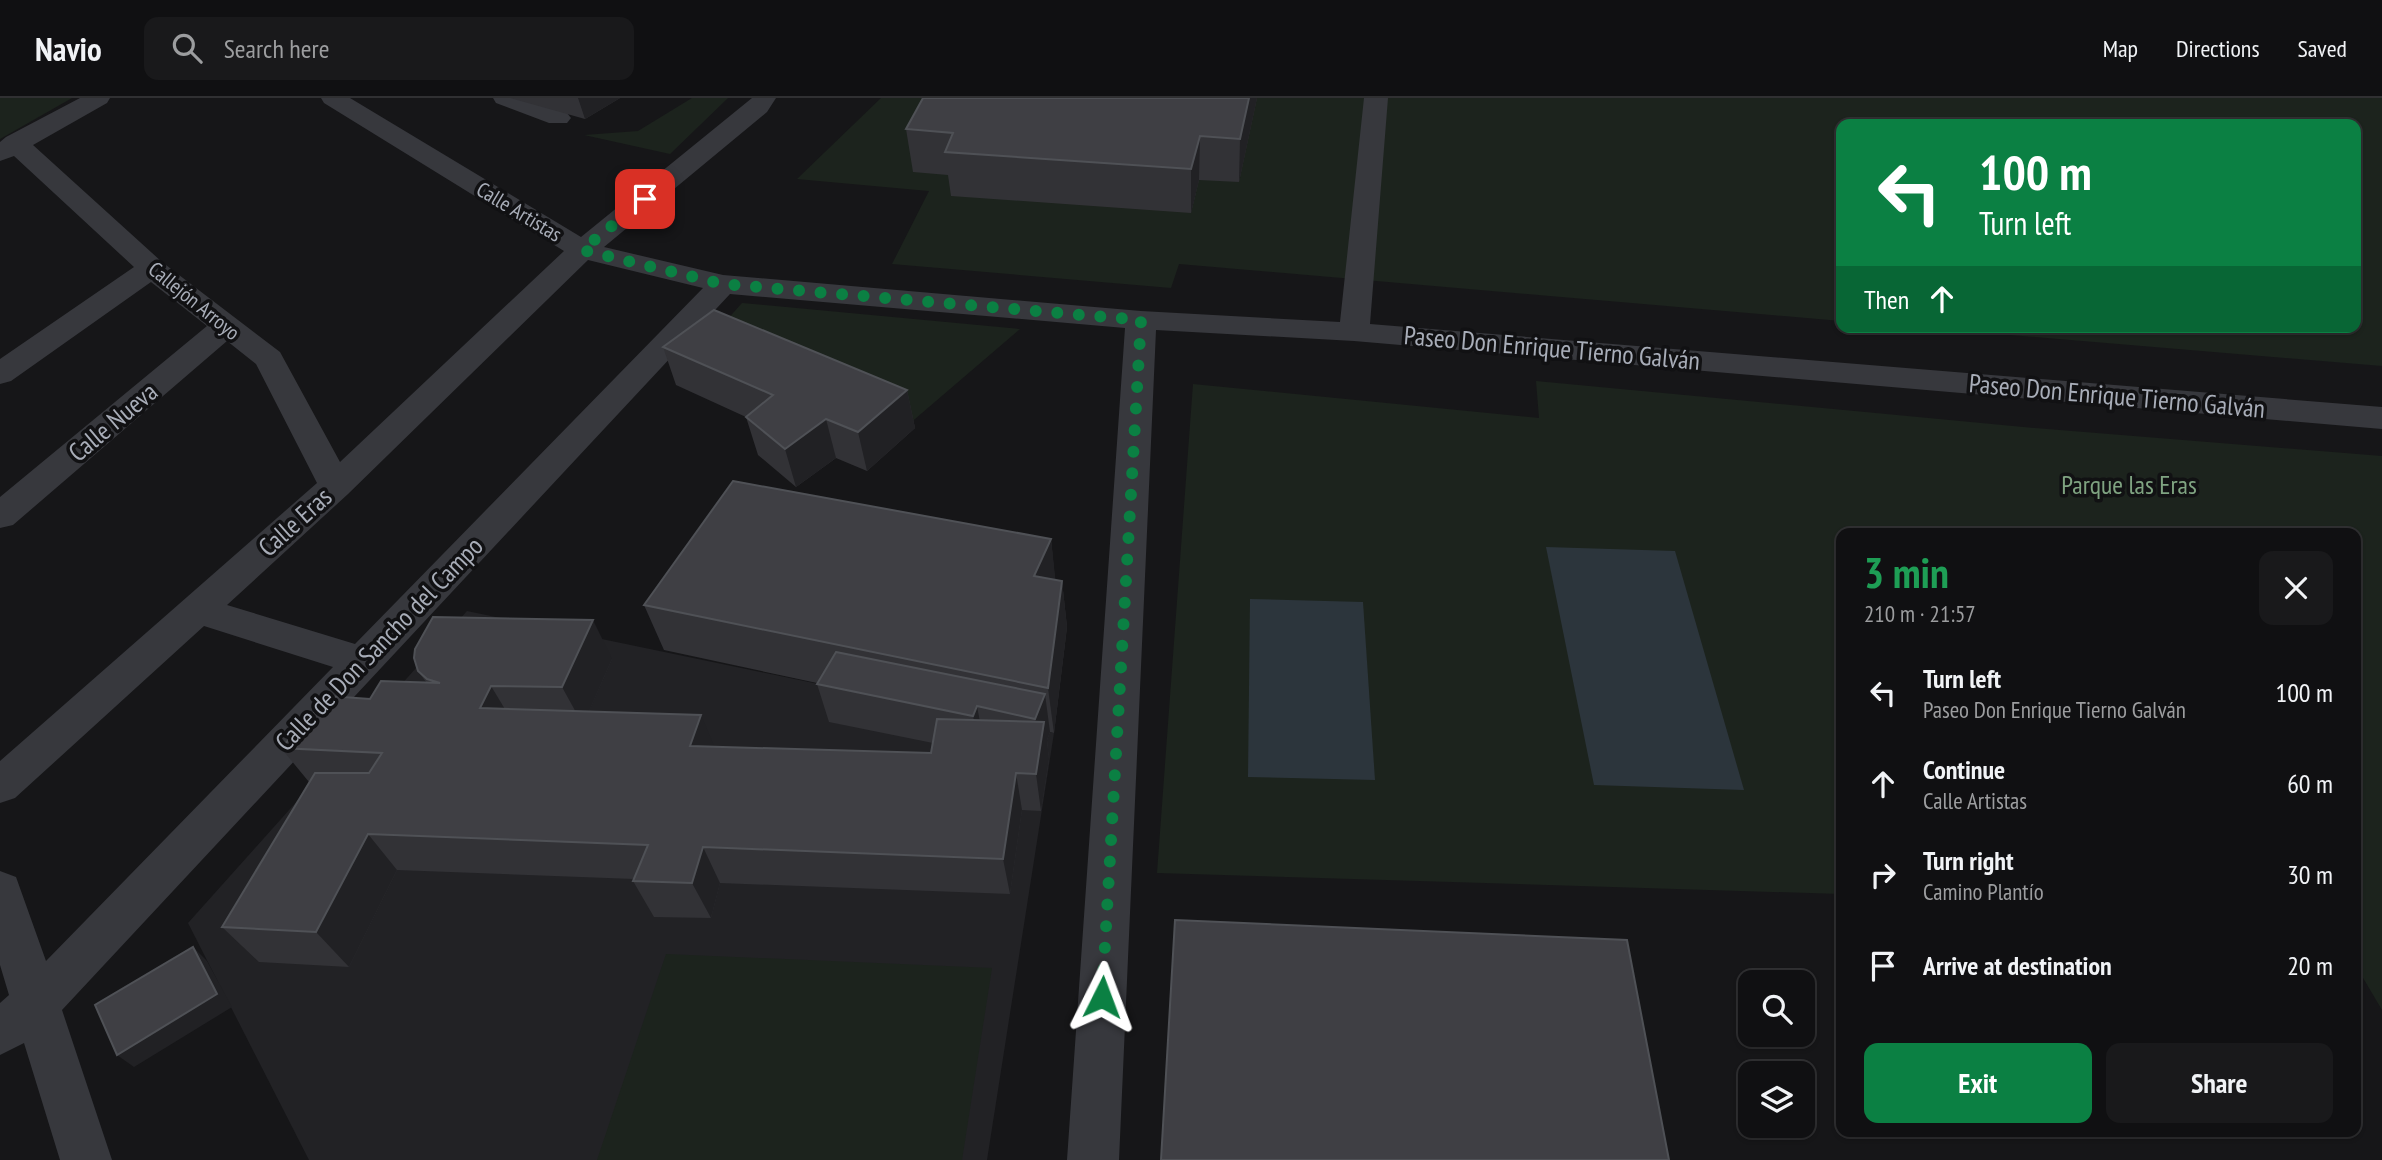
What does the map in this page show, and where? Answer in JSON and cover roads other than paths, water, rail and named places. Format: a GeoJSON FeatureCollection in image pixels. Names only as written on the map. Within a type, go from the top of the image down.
{"type":"FeatureCollection","features":[{"type":"Feature","properties":{"kind":"street"},"geometry":{"type":"LineString","coordinates":[[8,148],[98,98]]}},
{"type":"Feature","properties":{"kind":"street","name":"Calle Artistas"},"geometry":{"type":"LineString","coordinates":[[333,98],[582,250],[723,284]]}},
{"type":"Feature","properties":{"kind":"street"},"geometry":{"type":"LineString","coordinates":[[505,98],[558,118]]}},
{"type":"Feature","properties":{"kind":"street","name":"Calle Eras"},"geometry":{"type":"LineString","coordinates":[[0,786],[336,486],[582,250],[758,107],[764,98]]}},
{"type":"Feature","properties":{"kind":"street"},"geometry":{"type":"LineString","coordinates":[[1354,332],[1376,98]]}},
{"type":"Feature","properties":{"kind":"street","name":"Callejón Arroyo"},"geometry":{"type":"LineString","coordinates":[[8,148],[152,268],[269,359],[336,486]]}},
{"type":"Feature","properties":{"kind":"street"},"geometry":{"type":"LineString","coordinates":[[0,374],[152,268]]}},
{"type":"Feature","properties":{"kind":"street","name":"Paseo Don Enrique Tierno Galván"},"geometry":{"type":"LineString","coordinates":[[723,284],[1141,320],[1354,332],[2382,418]]}},
{"type":"Feature","properties":{"kind":"street","name":"Calle de Don Sancho del Campo"},"geometry":{"type":"LineString","coordinates":[[18,1018],[723,284]]}},
{"type":"Feature","properties":{"kind":"street"},"geometry":{"type":"LineString","coordinates":[[1093,1160],[1141,320]]}},
{"type":"Feature","properties":{"kind":"street","name":"Calle Nueva"},"geometry":{"type":"LineString","coordinates":[[0,516],[225,327]]}},
{"type":"Feature","properties":{"kind":"street"},"geometry":{"type":"LineString","coordinates":[[197,610],[363,661]]}},
{"type":"Feature","properties":{"kind":"street"},"geometry":{"type":"LineString","coordinates":[[0,891],[18,1018],[86,1160]]}},
{"type":"Feature","properties":{"kind":"park label","name":"Parque las Eras"},"geometry":{"type":"Point","coordinates":[2129,485]}}]}
